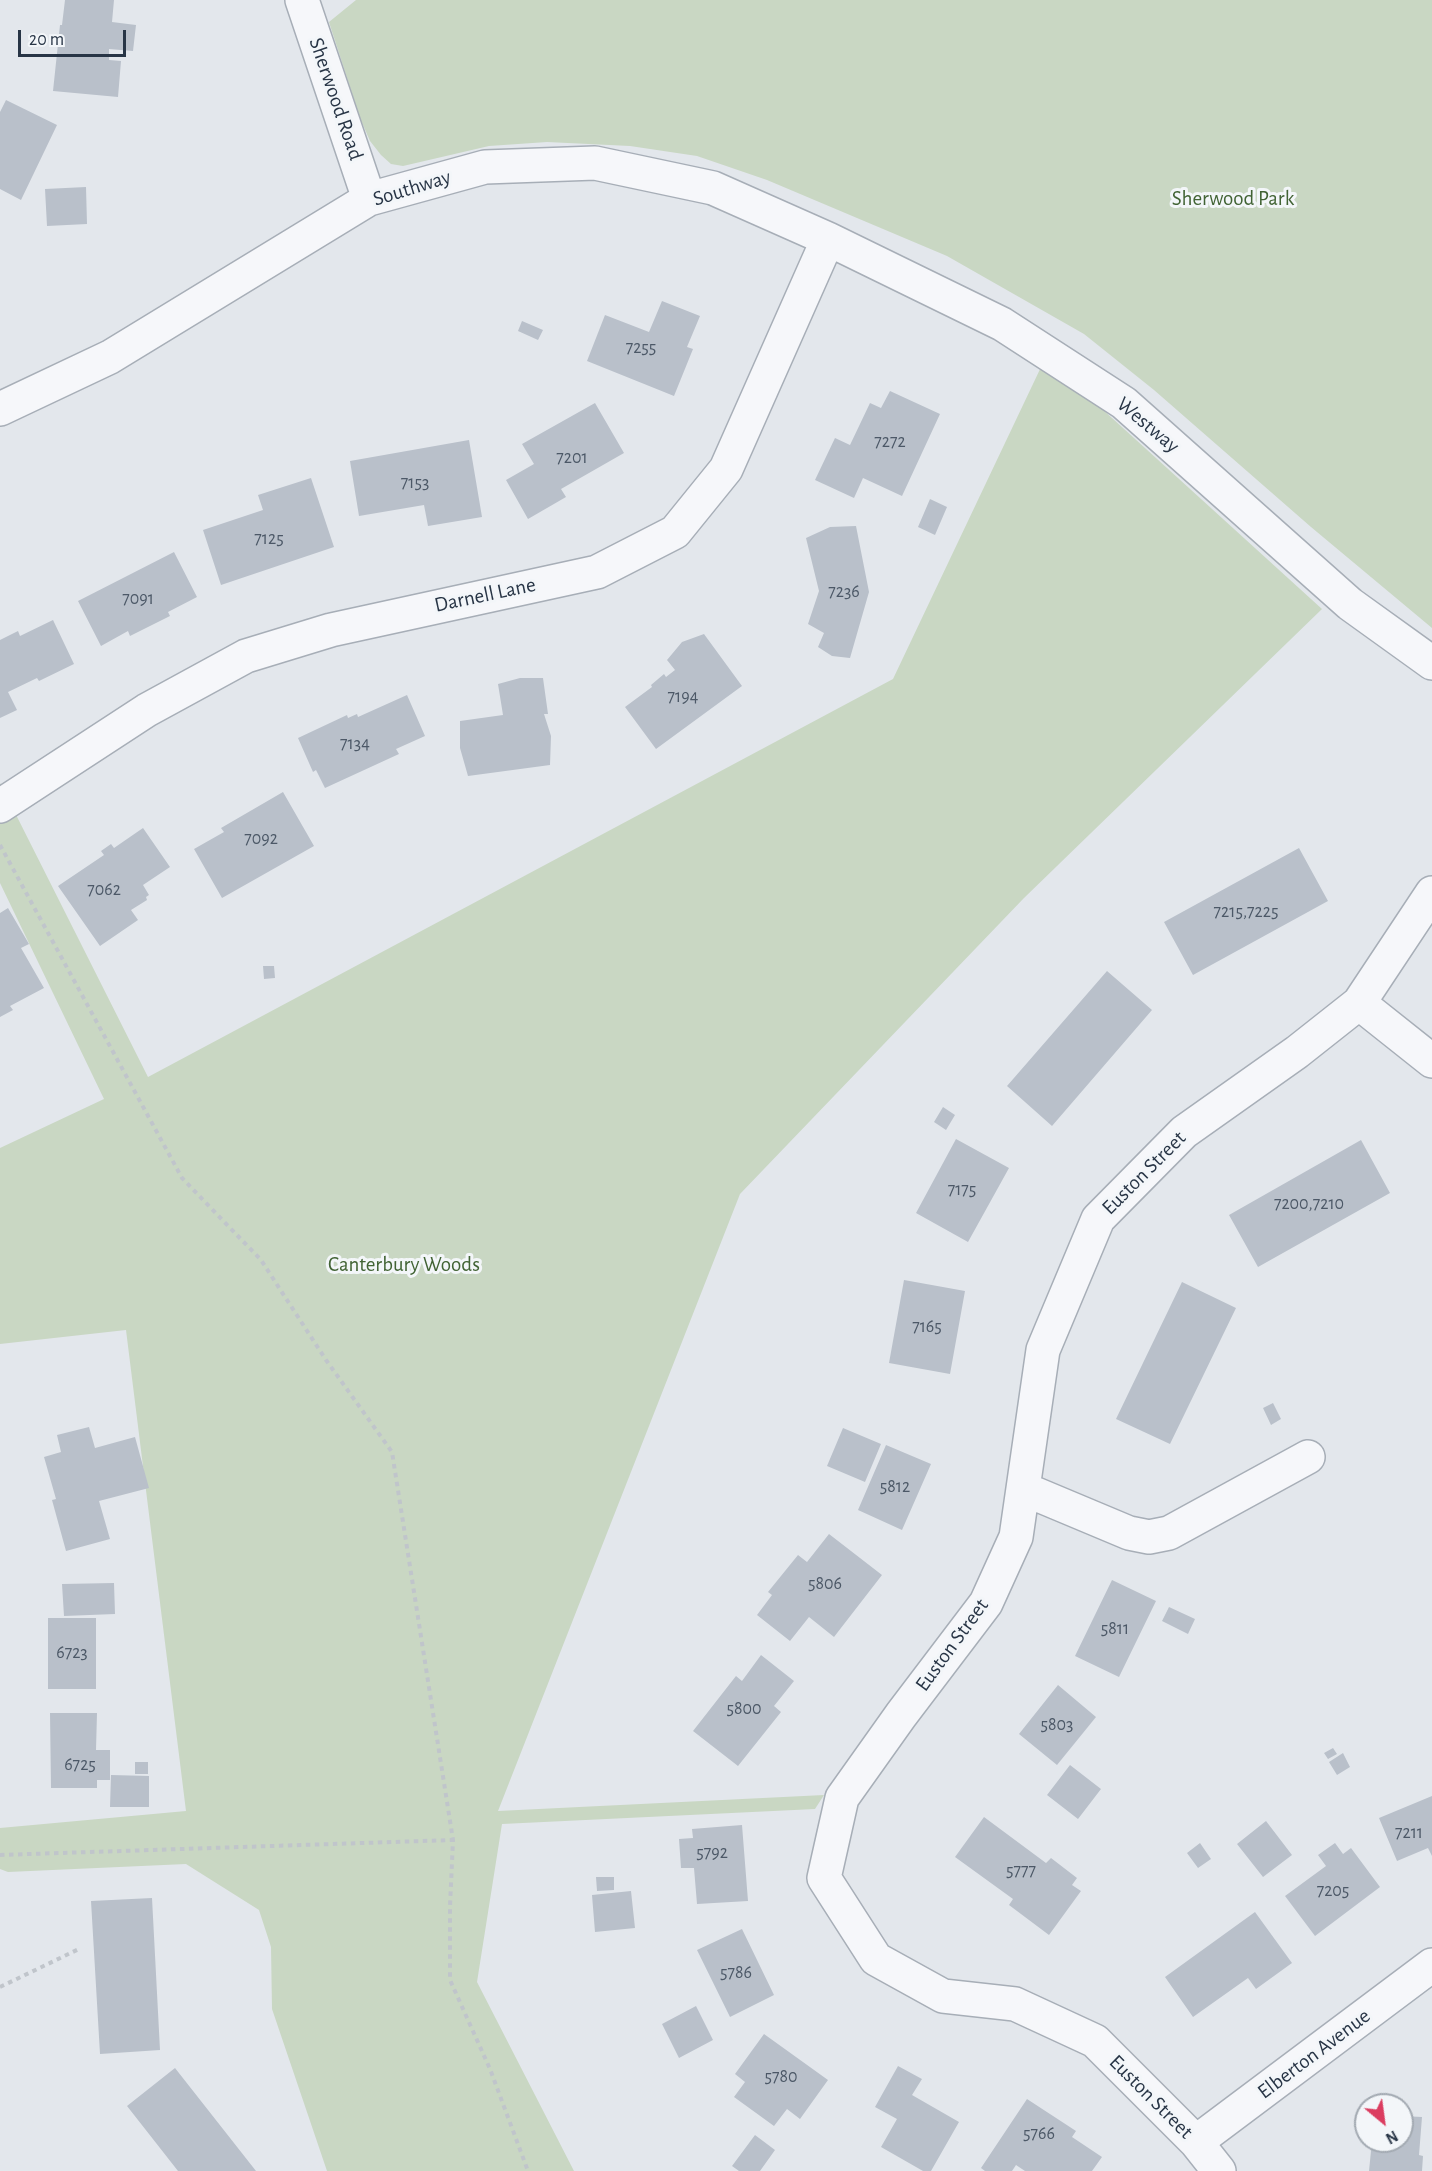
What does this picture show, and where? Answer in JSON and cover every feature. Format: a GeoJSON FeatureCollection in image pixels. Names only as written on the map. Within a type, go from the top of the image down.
{"type":"FeatureCollection","features":[{"type":"Feature","properties":{"kind":"street","name":"Sherwood Road"},"geometry":{"type":"LineString","coordinates":[[302,0],[369,199]]}},
{"type":"Feature","properties":{"kind":"street","name":"Southway"},"geometry":{"type":"LineString","coordinates":[[0,409],[110,357],[369,199],[485,166],[595,163],[713,188],[828,239]]}},
{"type":"Feature","properties":{"kind":"street","name":"Westway"},"geometry":{"type":"LineString","coordinates":[[828,239],[1002,324],[1124,403],[1350,604],[1432,663]]}},
{"type":"Feature","properties":{"kind":"street","name":"Darnell Lane"},"geometry":{"type":"LineString","coordinates":[[0,806],[147,710],[246,656],[331,630],[597,572],[675,532],[726,469],[828,239]]}},
{"type":"Feature","properties":{"kind":"street","name":"Euston Street"},"geometry":{"type":"LineString","coordinates":[[1219,2171],[1196,2142],[1095,2041],[1015,2004],[943,1996],[876,1959],[824,1878],[842,1798],[986,1603],[1016,1537],[1043,1350],[1098,1219],[1184,1132],[1296,1052],[1359,1003],[1432,893]]}},
{"type":"Feature","properties":{"kind":"street"},"geometry":{"type":"LineString","coordinates":[[1359,1003],[1432,1061]]}},
{"type":"Feature","properties":{"kind":"street"},"geometry":{"type":"LineString","coordinates":[[1024,1489],[1129,1533],[1149,1537],[1168,1533],[1308,1457]]}},
{"type":"Feature","properties":{"kind":"street","name":"Elberton Avenue"},"geometry":{"type":"LineString","coordinates":[[1196,2142],[1432,1965]]}},
{"type":"Feature","properties":{"kind":"path"},"geometry":{"type":"LineString","coordinates":[[0,844],[182,1178],[261,1260],[326,1360],[392,1452],[453,1840],[450,1980],[490,2069],[528,2171]]}},
{"type":"Feature","properties":{"kind":"path"},"geometry":{"type":"LineString","coordinates":[[0,1855],[453,1840]]}},
{"type":"Feature","properties":{"kind":"path"},"geometry":{"type":"LineString","coordinates":[[0,1987],[81,1948]]}},
{"type":"Feature","properties":{"kind":"green space","name":"Sherwood Park"},"geometry":{"type":"Polygon","coordinates":[[[356,0],[1432,0],[1432,628],[1311,527],[1154,390],[1084,334],[947,256],[767,180],[697,156],[630,146],[547,142],[489,146],[403,166],[391,164],[370,141],[360,118],[329,22],[356,0]]]}},
{"type":"Feature","properties":{"kind":"green space","name":"Canterbury Woods"},"geometry":{"type":"Polygon","coordinates":[[[1042,365],[1101,408],[1322,609],[1024,898],[740,1194],[498,1811],[824,1795],[815,1809],[502,1824],[477,1982],[574,2171],[327,2171],[272,2009],[271,1947],[259,1910],[186,1864],[8,1872],[0,1869],[0,1828],[186,1811],[126,1330],[0,1344],[0,1148],[104,1099],[0,883],[0,783],[148,1077],[893,679],[1042,365]]]}},
{"type":"Feature","properties":{"kind":"building"},"geometry":{"type":"Polygon","coordinates":[[[65,0],[114,0],[112,22],[136,25],[133,51],[109,49],[109,60],[121,61],[118,97],[53,91],[65,0]]]}},
{"type":"Feature","properties":{"kind":"building"},"geometry":{"type":"Polygon","coordinates":[[[6,100],[57,125],[21,200],[0,189],[0,112],[6,100]]]}},
{"type":"Feature","properties":{"kind":"building"},"geometry":{"type":"Polygon","coordinates":[[[86,187],[87,224],[47,226],[45,189],[86,187]]]}},
{"type":"Feature","properties":{"kind":"building"},"geometry":{"type":"Polygon","coordinates":[[[662,301],[700,316],[687,347],[693,349],[674,396],[587,361],[605,315],[649,332],[662,301]]]}},
{"type":"Feature","properties":{"kind":"building"},"geometry":{"type":"Polygon","coordinates":[[[522,321],[543,330],[538,340],[518,331],[522,321]]]}},
{"type":"Feature","properties":{"kind":"building"},"geometry":{"type":"Polygon","coordinates":[[[890,391],[940,414],[902,496],[863,478],[854,498],[815,480],[835,438],[850,445],[870,403],[881,408],[890,391]]]}},
{"type":"Feature","properties":{"kind":"building"},"geometry":{"type":"Polygon","coordinates":[[[595,403],[624,453],[561,489],[566,497],[528,519],[506,480],[534,464],[522,444],[595,403]]]}},
{"type":"Feature","properties":{"kind":"building"},"geometry":{"type":"Polygon","coordinates":[[[469,440],[482,517],[428,526],[424,505],[359,516],[350,461],[469,440]]]}},
{"type":"Feature","properties":{"kind":"building"},"geometry":{"type":"Polygon","coordinates":[[[311,478],[334,547],[221,585],[203,530],[263,510],[258,495],[311,478]]]}},
{"type":"Feature","properties":{"kind":"building"},"geometry":{"type":"Polygon","coordinates":[[[930,499],[947,507],[935,535],[918,527],[930,499]]]}},
{"type":"Feature","properties":{"kind":"building"},"geometry":{"type":"Polygon","coordinates":[[[856,526],[869,592],[850,658],[832,656],[818,647],[824,633],[808,624],[819,591],[806,538],[830,527],[856,526]]]}},
{"type":"Feature","properties":{"kind":"building"},"geometry":{"type":"Polygon","coordinates":[[[174,552],[197,597],[168,612],[170,616],[130,636],[128,631],[101,646],[78,601],[174,552]]]}},
{"type":"Feature","properties":{"kind":"building"},"geometry":{"type":"Polygon","coordinates":[[[53,620],[74,664],[39,681],[37,678],[8,692],[17,710],[0,718],[0,640],[18,631],[20,636],[53,620]]]}},
{"type":"Feature","properties":{"kind":"building"},"geometry":{"type":"Polygon","coordinates":[[[704,634],[742,686],[656,749],[625,707],[652,687],[651,685],[664,674],[666,677],[675,670],[667,660],[682,642],[704,634]]]}},
{"type":"Feature","properties":{"kind":"building"},"geometry":{"type":"Polygon","coordinates":[[[520,678],[543,678],[548,714],[544,714],[551,736],[550,765],[468,776],[460,748],[460,721],[503,715],[498,684],[520,678]]]}},
{"type":"Feature","properties":{"kind":"building"},"geometry":{"type":"Polygon","coordinates":[[[407,695],[425,736],[396,749],[399,754],[325,788],[316,770],[313,772],[298,738],[347,715],[348,718],[357,714],[358,717],[407,695]]]}},
{"type":"Feature","properties":{"kind":"building"},"geometry":{"type":"Polygon","coordinates":[[[283,792],[314,846],[222,898],[194,849],[224,832],[221,828],[283,792]]]}},
{"type":"Feature","properties":{"kind":"building"},"geometry":{"type":"Polygon","coordinates":[[[143,828],[170,867],[143,885],[149,895],[146,897],[147,900],[131,910],[138,920],[100,946],[58,886],[104,855],[101,851],[111,844],[114,848],[143,828]]]}},
{"type":"Feature","properties":{"kind":"building"},"geometry":{"type":"Polygon","coordinates":[[[1299,848],[1328,901],[1193,975],[1164,922],[1299,848]]]}},
{"type":"Feature","properties":{"kind":"building"},"geometry":{"type":"Polygon","coordinates":[[[8,908],[29,944],[21,948],[44,988],[10,1006],[13,1010],[0,1017],[0,913],[8,908]]]}},
{"type":"Feature","properties":{"kind":"building"},"geometry":{"type":"Polygon","coordinates":[[[263,966],[274,966],[275,978],[264,979],[263,966]]]}},
{"type":"Feature","properties":{"kind":"building"},"geometry":{"type":"Polygon","coordinates":[[[1107,971],[1152,1010],[1052,1126],[1007,1086],[1107,971]]]}},
{"type":"Feature","properties":{"kind":"building"},"geometry":{"type":"Polygon","coordinates":[[[943,1107],[955,1115],[946,1130],[934,1122],[943,1107]]]}},
{"type":"Feature","properties":{"kind":"building"},"geometry":{"type":"Polygon","coordinates":[[[956,1139],[1009,1168],[968,1242],[916,1213],[956,1139]]]}},
{"type":"Feature","properties":{"kind":"building"},"geometry":{"type":"Polygon","coordinates":[[[1361,1140],[1390,1193],[1258,1267],[1229,1215],[1361,1140]]]}},
{"type":"Feature","properties":{"kind":"building"},"geometry":{"type":"Polygon","coordinates":[[[904,1280],[965,1291],[950,1374],[889,1363],[904,1280]]]}},
{"type":"Feature","properties":{"kind":"building"},"geometry":{"type":"Polygon","coordinates":[[[1182,1282],[1236,1308],[1170,1444],[1116,1419],[1182,1282]]]}},
{"type":"Feature","properties":{"kind":"building"},"geometry":{"type":"Polygon","coordinates":[[[1273,1403],[1281,1419],[1271,1425],[1263,1408],[1273,1403]]]}},
{"type":"Feature","properties":{"kind":"building"},"geometry":{"type":"Polygon","coordinates":[[[89,1427],[95,1448],[135,1437],[149,1488],[99,1501],[110,1539],[66,1551],[52,1500],[56,1499],[44,1457],[61,1452],[57,1435],[89,1427]]]}},
{"type":"Feature","properties":{"kind":"building"},"geometry":{"type":"Polygon","coordinates":[[[843,1428],[881,1444],[865,1482],[827,1466],[843,1428]]]}},
{"type":"Feature","properties":{"kind":"building"},"geometry":{"type":"Polygon","coordinates":[[[886,1445],[931,1464],[902,1530],[858,1510],[886,1445]]]}},
{"type":"Feature","properties":{"kind":"building"},"geometry":{"type":"Polygon","coordinates":[[[829,1534],[882,1575],[834,1637],[809,1617],[790,1641],[757,1615],[772,1595],[768,1592],[798,1555],[807,1562],[829,1534]]]}},
{"type":"Feature","properties":{"kind":"building"},"geometry":{"type":"Polygon","coordinates":[[[1112,1580],[1156,1601],[1119,1677],[1075,1656],[1112,1580]]]}},
{"type":"Feature","properties":{"kind":"building"},"geometry":{"type":"Polygon","coordinates":[[[114,1583],[115,1614],[64,1616],[62,1584],[114,1583]]]}},
{"type":"Feature","properties":{"kind":"building"},"geometry":{"type":"Polygon","coordinates":[[[1169,1607],[1195,1619],[1188,1634],[1162,1621],[1169,1607]]]}},
{"type":"Feature","properties":{"kind":"building"},"geometry":{"type":"Polygon","coordinates":[[[48,1618],[96,1618],[96,1689],[48,1689],[48,1618]]]}},
{"type":"Feature","properties":{"kind":"building"},"geometry":{"type":"Polygon","coordinates":[[[761,1655],[794,1681],[774,1706],[781,1712],[738,1766],[693,1731],[736,1676],[742,1681],[761,1655]]]}},
{"type":"Feature","properties":{"kind":"building"},"geometry":{"type":"Polygon","coordinates":[[[1058,1685],[1096,1717],[1057,1765],[1019,1734],[1058,1685]]]}},
{"type":"Feature","properties":{"kind":"building"},"geometry":{"type":"Polygon","coordinates":[[[50,1713],[97,1713],[96,1750],[110,1750],[110,1780],[97,1780],[97,1788],[51,1788],[50,1713]]]}},
{"type":"Feature","properties":{"kind":"building"},"geometry":{"type":"Polygon","coordinates":[[[1333,1748],[1337,1754],[1328,1759],[1324,1753],[1333,1748]]]}},
{"type":"Feature","properties":{"kind":"building"},"geometry":{"type":"Polygon","coordinates":[[[1343,1753],[1350,1767],[1337,1775],[1329,1762],[1343,1753]]]}},
{"type":"Feature","properties":{"kind":"building"},"geometry":{"type":"Polygon","coordinates":[[[135,1762],[148,1762],[148,1774],[135,1774],[135,1762]]]}},
{"type":"Feature","properties":{"kind":"building"},"geometry":{"type":"Polygon","coordinates":[[[1070,1765],[1101,1789],[1078,1819],[1047,1795],[1070,1765]]]}},
{"type":"Feature","properties":{"kind":"building"},"geometry":{"type":"Polygon","coordinates":[[[111,1775],[149,1776],[149,1807],[110,1807],[111,1775]]]}},
{"type":"Feature","properties":{"kind":"building"},"geometry":{"type":"Polygon","coordinates":[[[1432,1796],[1432,1856],[1428,1848],[1397,1861],[1379,1818],[1432,1796]]]}},
{"type":"Feature","properties":{"kind":"building"},"geometry":{"type":"Polygon","coordinates":[[[984,1817],[1046,1863],[1051,1858],[1077,1878],[1072,1885],[1081,1891],[1049,1935],[1009,1905],[1013,1899],[955,1857],[984,1817]]]}},
{"type":"Feature","properties":{"kind":"building"},"geometry":{"type":"Polygon","coordinates":[[[1266,1821],[1292,1855],[1263,1877],[1237,1844],[1266,1821]]]}},
{"type":"Feature","properties":{"kind":"building"},"geometry":{"type":"Polygon","coordinates":[[[742,1825],[748,1901],[697,1904],[694,1868],[681,1868],[679,1839],[693,1838],[692,1829],[742,1825]]]}},
{"type":"Feature","properties":{"kind":"building"},"geometry":{"type":"Polygon","coordinates":[[[1200,1843],[1211,1859],[1198,1868],[1187,1853],[1200,1843]]]}},
{"type":"Feature","properties":{"kind":"building"},"geometry":{"type":"Polygon","coordinates":[[[1335,1843],[1343,1854],[1351,1848],[1380,1887],[1315,1936],[1285,1896],[1326,1866],[1318,1855],[1335,1843]]]}},
{"type":"Feature","properties":{"kind":"building"},"geometry":{"type":"Polygon","coordinates":[[[596,1877],[614,1877],[614,1890],[597,1891],[596,1877]]]}},
{"type":"Feature","properties":{"kind":"building"},"geometry":{"type":"Polygon","coordinates":[[[631,1891],[635,1928],[595,1932],[592,1895],[631,1891]]]}},
{"type":"Feature","properties":{"kind":"building"},"geometry":{"type":"Polygon","coordinates":[[[152,1898],[160,2050],[100,2054],[91,1901],[152,1898]]]}},
{"type":"Feature","properties":{"kind":"building"},"geometry":{"type":"Polygon","coordinates":[[[1255,1912],[1292,1963],[1256,1989],[1248,1978],[1193,2017],[1165,1977],[1255,1912]]]}},
{"type":"Feature","properties":{"kind":"building"},"geometry":{"type":"Polygon","coordinates":[[[742,1929],[774,1995],[730,2017],[697,1950],[742,1929]]]}},
{"type":"Feature","properties":{"kind":"building"},"geometry":{"type":"Polygon","coordinates":[[[696,2006],[713,2040],[679,2058],[662,2024],[696,2006]]]}},
{"type":"Feature","properties":{"kind":"building"},"geometry":{"type":"Polygon","coordinates":[[[764,2034],[828,2080],[800,2119],[787,2109],[774,2126],[734,2097],[745,2082],[735,2074],[764,2034]]]}},
{"type":"Feature","properties":{"kind":"building"},"geometry":{"type":"Polygon","coordinates":[[[898,2066],[922,2079],[912,2095],[959,2122],[931,2171],[923,2171],[881,2147],[897,2119],[875,2107],[898,2066]]]}},
{"type":"Feature","properties":{"kind":"building"},"geometry":{"type":"Polygon","coordinates":[[[175,2068],[256,2171],[178,2171],[127,2106],[175,2068]]]}},
{"type":"Feature","properties":{"kind":"building"},"geometry":{"type":"Polygon","coordinates":[[[1027,2099],[1076,2131],[1072,2137],[1102,2157],[1092,2171],[1025,2171],[1016,2165],[1012,2171],[985,2171],[981,2168],[1027,2099]]]}},
{"type":"Feature","properties":{"kind":"building"},"geometry":{"type":"Polygon","coordinates":[[[1414,2117],[1422,2117],[1419,2155],[1423,2156],[1422,2171],[1369,2171],[1371,2153],[1414,2153],[1414,2117]]]}},
{"type":"Feature","properties":{"kind":"building"},"geometry":{"type":"Polygon","coordinates":[[[755,2135],[775,2150],[760,2171],[739,2171],[732,2166],[755,2135]]]}}]}
